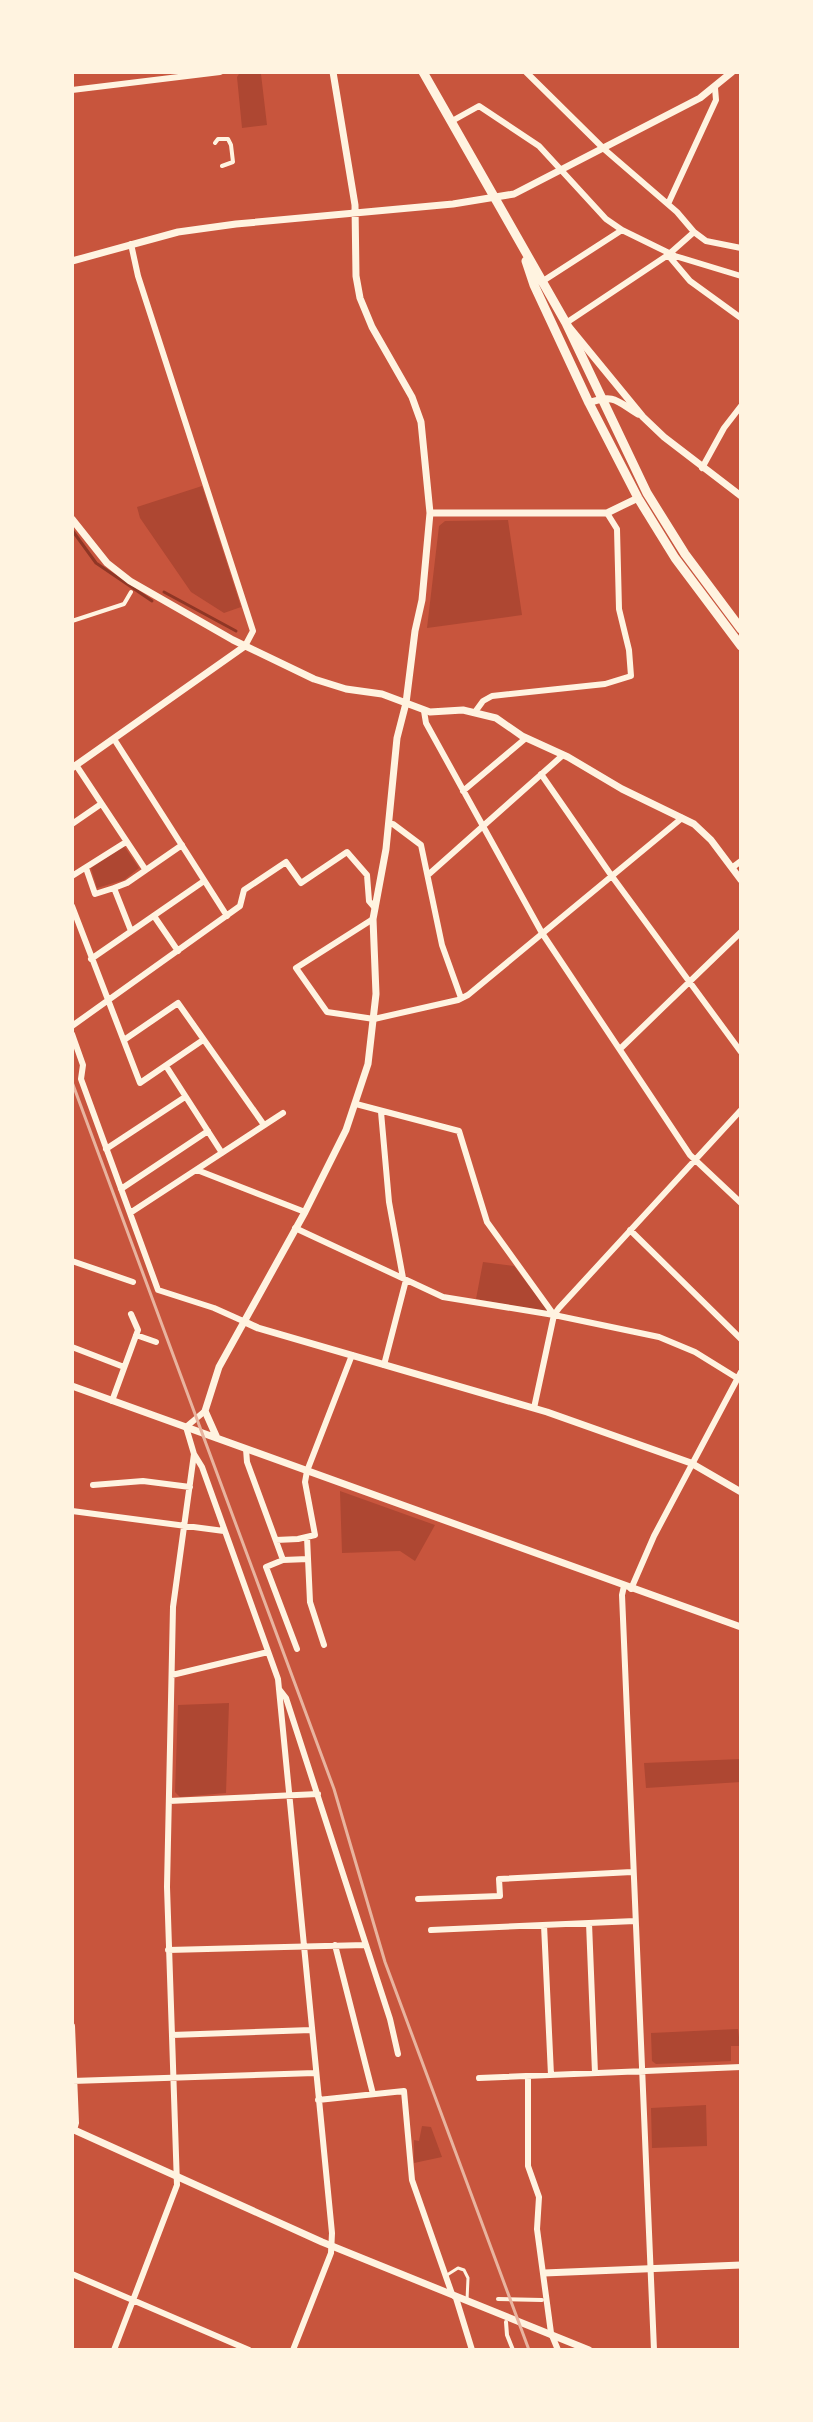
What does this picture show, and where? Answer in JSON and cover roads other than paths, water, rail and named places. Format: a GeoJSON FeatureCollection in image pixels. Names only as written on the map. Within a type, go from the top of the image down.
{"type":"FeatureCollection","features":[{"type":"Feature","properties":{"kind":"highway"},"geometry":{"type":"LineString","coordinates":[[423,72],[566,323],[647,493],[685,554],[741,629]]}},
{"type":"Feature","properties":{"kind":"highway"},"geometry":{"type":"LineString","coordinates":[[522,246],[534,285],[638,498],[675,558],[741,646]]}},
{"type":"Feature","properties":{"kind":"street"},"geometry":{"type":"LineString","coordinates":[[72,90],[220,72]]}},
{"type":"Feature","properties":{"kind":"street"},"geometry":{"type":"LineString","coordinates":[[186,1427],[205,1411],[219,1367],[305,1212],[356,1104],[368,1064],[376,970],[373,919],[389,824],[397,738],[406,703],[422,600],[430,513],[421,422],[412,397],[372,327],[360,298],[356,276],[356,213],[333,72]]}},
{"type":"Feature","properties":{"kind":"street"},"geometry":{"type":"LineString","coordinates":[[526,72],[694,232],[706,241],[741,248]]}},
{"type":"Feature","properties":{"kind":"street"},"geometry":{"type":"LineString","coordinates":[[535,81],[540,72]]}},
{"type":"Feature","properties":{"kind":"street"},"geometry":{"type":"LineString","coordinates":[[72,261],[166,234],[206,228],[496,198],[527,189],[700,98],[732,72]]}},
{"type":"Feature","properties":{"kind":"street"},"geometry":{"type":"LineString","coordinates":[[668,204],[716,100],[715,88]]}},
{"type":"Feature","properties":{"kind":"street"},"geometry":{"type":"LineString","coordinates":[[452,121],[479,106],[539,146],[606,219],[622,230],[669,254],[741,276]]}},
{"type":"Feature","properties":{"kind":"street"},"geometry":{"type":"LineString","coordinates":[[215,143],[218,139],[228,139],[231,145],[233,162],[222,166]]}},
{"type":"Feature","properties":{"kind":"street"},"geometry":{"type":"LineString","coordinates":[[543,281],[622,230]]}},
{"type":"Feature","properties":{"kind":"street"},"geometry":{"type":"LineString","coordinates":[[643,417],[566,323],[669,254],[694,232]]}},
{"type":"Feature","properties":{"kind":"street"},"geometry":{"type":"LineString","coordinates":[[131,244],[138,276],[253,631],[245,646],[74,766],[145,869]]}},
{"type":"Feature","properties":{"kind":"street"},"geometry":{"type":"LineString","coordinates":[[669,254],[690,281],[741,318]]}},
{"type":"Feature","properties":{"kind":"street"},"geometry":{"type":"LineString","coordinates":[[589,403],[601,398],[615,399],[643,417],[702,468],[741,496]]}},
{"type":"Feature","properties":{"kind":"street"},"geometry":{"type":"LineString","coordinates":[[702,468],[724,428],[741,406]]}},
{"type":"Feature","properties":{"kind":"street"},"geometry":{"type":"LineString","coordinates":[[430,513],[607,513],[638,498]]}},
{"type":"Feature","properties":{"kind":"street"},"geometry":{"type":"LineString","coordinates":[[475,712],[483,701],[492,696],[596,686],[631,676],[629,650],[619,609],[617,529],[607,513]]}},
{"type":"Feature","properties":{"kind":"street"},"geometry":{"type":"LineString","coordinates":[[72,519],[87,541],[118,572],[245,646],[314,679],[346,689],[382,694],[424,711],[475,712],[496,718],[526,738],[694,824],[711,840],[741,880]]}},
{"type":"Feature","properties":{"kind":"street"},"geometry":{"type":"LineString","coordinates":[[72,621],[124,604],[131,592]]}},
{"type":"Feature","properties":{"kind":"street"},"geometry":{"type":"LineString","coordinates":[[424,711],[426,723],[542,933],[695,1160],[741,1203]]}},
{"type":"Feature","properties":{"kind":"street"},"geometry":{"type":"LineString","coordinates":[[463,791],[526,738]]}},
{"type":"Feature","properties":{"kind":"street"},"geometry":{"type":"LineString","coordinates":[[114,739],[227,916]]}},
{"type":"Feature","properties":{"kind":"street"},"geometry":{"type":"LineString","coordinates":[[428,875],[563,755]]}},
{"type":"Feature","properties":{"kind":"street"},"geometry":{"type":"LineString","coordinates":[[541,774],[741,1052]]}},
{"type":"Feature","properties":{"kind":"street"},"geometry":{"type":"LineString","coordinates":[[72,824],[101,804]]}},
{"type":"Feature","properties":{"kind":"street"},"geometry":{"type":"LineString","coordinates":[[373,919],[296,968],[327,1012],[374,1019],[461,998],[682,818]]}},
{"type":"Feature","properties":{"kind":"street"},"geometry":{"type":"LineString","coordinates":[[389,824],[421,845],[442,945],[461,998]]}},
{"type":"Feature","properties":{"kind":"street"},"geometry":{"type":"LineString","coordinates":[[72,876],[126,842]]}},
{"type":"Feature","properties":{"kind":"street"},"geometry":{"type":"LineString","coordinates":[[86,868],[95,894],[127,883],[182,845]]}},
{"type":"Feature","properties":{"kind":"street"},"geometry":{"type":"LineString","coordinates":[[72,1026],[227,916],[240,906],[244,890],[286,862],[301,883],[347,852],[367,875],[369,901],[375,909]]}},
{"type":"Feature","properties":{"kind":"street"},"geometry":{"type":"LineString","coordinates":[[733,867],[741,861]]}},
{"type":"Feature","properties":{"kind":"street"},"geometry":{"type":"LineString","coordinates":[[91,959],[204,881]]}},
{"type":"Feature","properties":{"kind":"street"},"geometry":{"type":"LineString","coordinates":[[114,888],[131,931]]}},
{"type":"Feature","properties":{"kind":"street"},"geometry":{"type":"LineString","coordinates":[[72,906],[140,1083],[203,1040]]}},
{"type":"Feature","properties":{"kind":"street"},"geometry":{"type":"LineString","coordinates":[[154,916],[178,951]]}},
{"type":"Feature","properties":{"kind":"street"},"geometry":{"type":"LineString","coordinates":[[620,1049],[741,932]]}},
{"type":"Feature","properties":{"kind":"street"},"geometry":{"type":"LineString","coordinates":[[124,1040],[178,1003],[264,1125]]}},
{"type":"Feature","properties":{"kind":"street"},"geometry":{"type":"LineString","coordinates":[[72,1034],[83,1065],[81,1079],[158,1290],[214,1308],[252,1326],[534,1408],[691,1463],[741,1492]]}},
{"type":"Feature","properties":{"kind":"street"},"geometry":{"type":"LineString","coordinates":[[166,1066],[222,1153]]}},
{"type":"Feature","properties":{"kind":"street"},"geometry":{"type":"LineString","coordinates":[[106,1149],[185,1097]]}},
{"type":"Feature","properties":{"kind":"street"},"geometry":{"type":"LineString","coordinates":[[356,1104],[459,1131],[487,1222],[554,1315]]}},
{"type":"Feature","properties":{"kind":"street"},"geometry":{"type":"LineString","coordinates":[[534,1408],[554,1315],[741,1110]]}},
{"type":"Feature","properties":{"kind":"street"},"geometry":{"type":"LineString","coordinates":[[381,1112],[389,1202],[404,1279],[384,1365]]}},
{"type":"Feature","properties":{"kind":"street"},"geometry":{"type":"LineString","coordinates":[[130,1213],[283,1113]]}},
{"type":"Feature","properties":{"kind":"street"},"geometry":{"type":"LineString","coordinates":[[121,1189],[208,1131]]}},
{"type":"Feature","properties":{"kind":"street"},"geometry":{"type":"LineString","coordinates":[[197,1170],[305,1212]]}},
{"type":"Feature","properties":{"kind":"street"},"geometry":{"type":"LineString","coordinates":[[295,1228],[443,1297],[554,1315],[670,1341],[739,1375],[622,1595],[654,2350]]}},
{"type":"Feature","properties":{"kind":"street"},"geometry":{"type":"LineString","coordinates":[[630,1230],[741,1339]]}},
{"type":"Feature","properties":{"kind":"street"},"geometry":{"type":"LineString","coordinates":[[72,1261],[133,1282]]}},
{"type":"Feature","properties":{"kind":"street"},"geometry":{"type":"LineString","coordinates":[[112,1401],[138,1330],[131,1314]]}},
{"type":"Feature","properties":{"kind":"street"},"geometry":{"type":"LineString","coordinates":[[136,1335],[156,1342]]}},
{"type":"Feature","properties":{"kind":"street"},"geometry":{"type":"LineString","coordinates":[[72,1347],[124,1367]]}},
{"type":"Feature","properties":{"kind":"street"},"geometry":{"type":"LineString","coordinates":[[276,1540],[315,1535],[305,1482],[307,1471],[352,1355]]}},
{"type":"Feature","properties":{"kind":"street"},"geometry":{"type":"LineString","coordinates":[[72,1386],[741,1627]]}},
{"type":"Feature","properties":{"kind":"street"},"geometry":{"type":"LineString","coordinates":[[205,1411],[217,1438]]}},
{"type":"Feature","properties":{"kind":"street"},"geometry":{"type":"LineString","coordinates":[[186,1427],[279,1689],[332,2246],[293,2350]]}},
{"type":"Feature","properties":{"kind":"street"},"geometry":{"type":"LineString","coordinates":[[246,1449],[247,1462],[283,1560]]}},
{"type":"Feature","properties":{"kind":"street"},"geometry":{"type":"LineString","coordinates":[[114,2350],[177,2185],[168,1950],[173,1607],[194,1454]]}},
{"type":"Feature","properties":{"kind":"street"},"geometry":{"type":"LineString","coordinates":[[93,1485],[143,1481],[190,1487]]}},
{"type":"Feature","properties":{"kind":"street"},"geometry":{"type":"LineString","coordinates":[[72,1511],[224,1531]]}},
{"type":"Feature","properties":{"kind":"street"},"geometry":{"type":"LineString","coordinates":[[307,1537],[310,1602],[324,1645]]}},
{"type":"Feature","properties":{"kind":"street"},"geometry":{"type":"LineString","coordinates":[[297,1649],[266,1567],[283,1560],[308,1559]]}},
{"type":"Feature","properties":{"kind":"street"},"geometry":{"type":"LineString","coordinates":[[172,1675],[268,1652]]}},
{"type":"Feature","properties":{"kind":"street"},"geometry":{"type":"LineString","coordinates":[[279,1689],[286,1698],[318,1794],[390,2019],[398,2054]]}},
{"type":"Feature","properties":{"kind":"street"},"geometry":{"type":"LineString","coordinates":[[169,1801],[318,1794]]}},
{"type":"Feature","properties":{"kind":"street"},"geometry":{"type":"LineString","coordinates":[[418,1899],[500,1896],[499,1879],[632,1872]]}},
{"type":"Feature","properties":{"kind":"street"},"geometry":{"type":"LineString","coordinates":[[431,1930],[635,1921]]}},
{"type":"Feature","properties":{"kind":"street"},"geometry":{"type":"LineString","coordinates":[[589,1923],[595,2073]]}},
{"type":"Feature","properties":{"kind":"street"},"geometry":{"type":"LineString","coordinates":[[544,1925],[551,2075]]}},
{"type":"Feature","properties":{"kind":"street"},"geometry":{"type":"LineString","coordinates":[[335,1945],[373,2094]]}},
{"type":"Feature","properties":{"kind":"street"},"geometry":{"type":"LineString","coordinates":[[168,1950],[366,1945]]}},
{"type":"Feature","properties":{"kind":"street"},"geometry":{"type":"LineString","coordinates":[[72,2026],[73,2129],[332,2246],[589,2350]]}},
{"type":"Feature","properties":{"kind":"street"},"geometry":{"type":"LineString","coordinates":[[172,2035],[311,2030]]}},
{"type":"Feature","properties":{"kind":"street"},"geometry":{"type":"LineString","coordinates":[[479,2078],[741,2067]]}},
{"type":"Feature","properties":{"kind":"street"},"geometry":{"type":"LineString","coordinates":[[73,2081],[315,2073]]}},
{"type":"Feature","properties":{"kind":"street"},"geometry":{"type":"LineString","coordinates":[[528,2076],[528,2166],[539,2197],[537,2229],[551,2333],[558,2350]]}},
{"type":"Feature","properties":{"kind":"street"},"geometry":{"type":"LineString","coordinates":[[318,2100],[404,2091],[412,2180],[472,2350]]}},
{"type":"Feature","properties":{"kind":"street"},"geometry":{"type":"LineString","coordinates":[[544,2273],[741,2265]]}},
{"type":"Feature","properties":{"kind":"street"},"geometry":{"type":"LineString","coordinates":[[72,2274],[249,2350]]}},
{"type":"Feature","properties":{"kind":"street"},"geometry":{"type":"LineString","coordinates":[[498,2299],[542,2300]]}},
{"type":"Feature","properties":{"kind":"street"},"geometry":{"type":"LineString","coordinates":[[506,2322],[513,2350]]}},
{"type":"Feature","properties":{"kind":"lane"},"geometry":{"type":"LineString","coordinates":[[447,2275],[458,2268],[464,2270],[468,2278],[467,2300]]}},
{"type":"Feature","properties":{"kind":"waterway"},"geometry":{"type":"LineString","coordinates":[[72,530],[96,563],[152,601]]}},
{"type":"Feature","properties":{"kind":"waterway"},"geometry":{"type":"LineString","coordinates":[[164,592],[236,631]]}},
{"type":"Feature","properties":{"kind":"railway"},"geometry":{"type":"LineString","coordinates":[[72,1082],[334,1789],[385,1962],[529,2350]]}}]}
